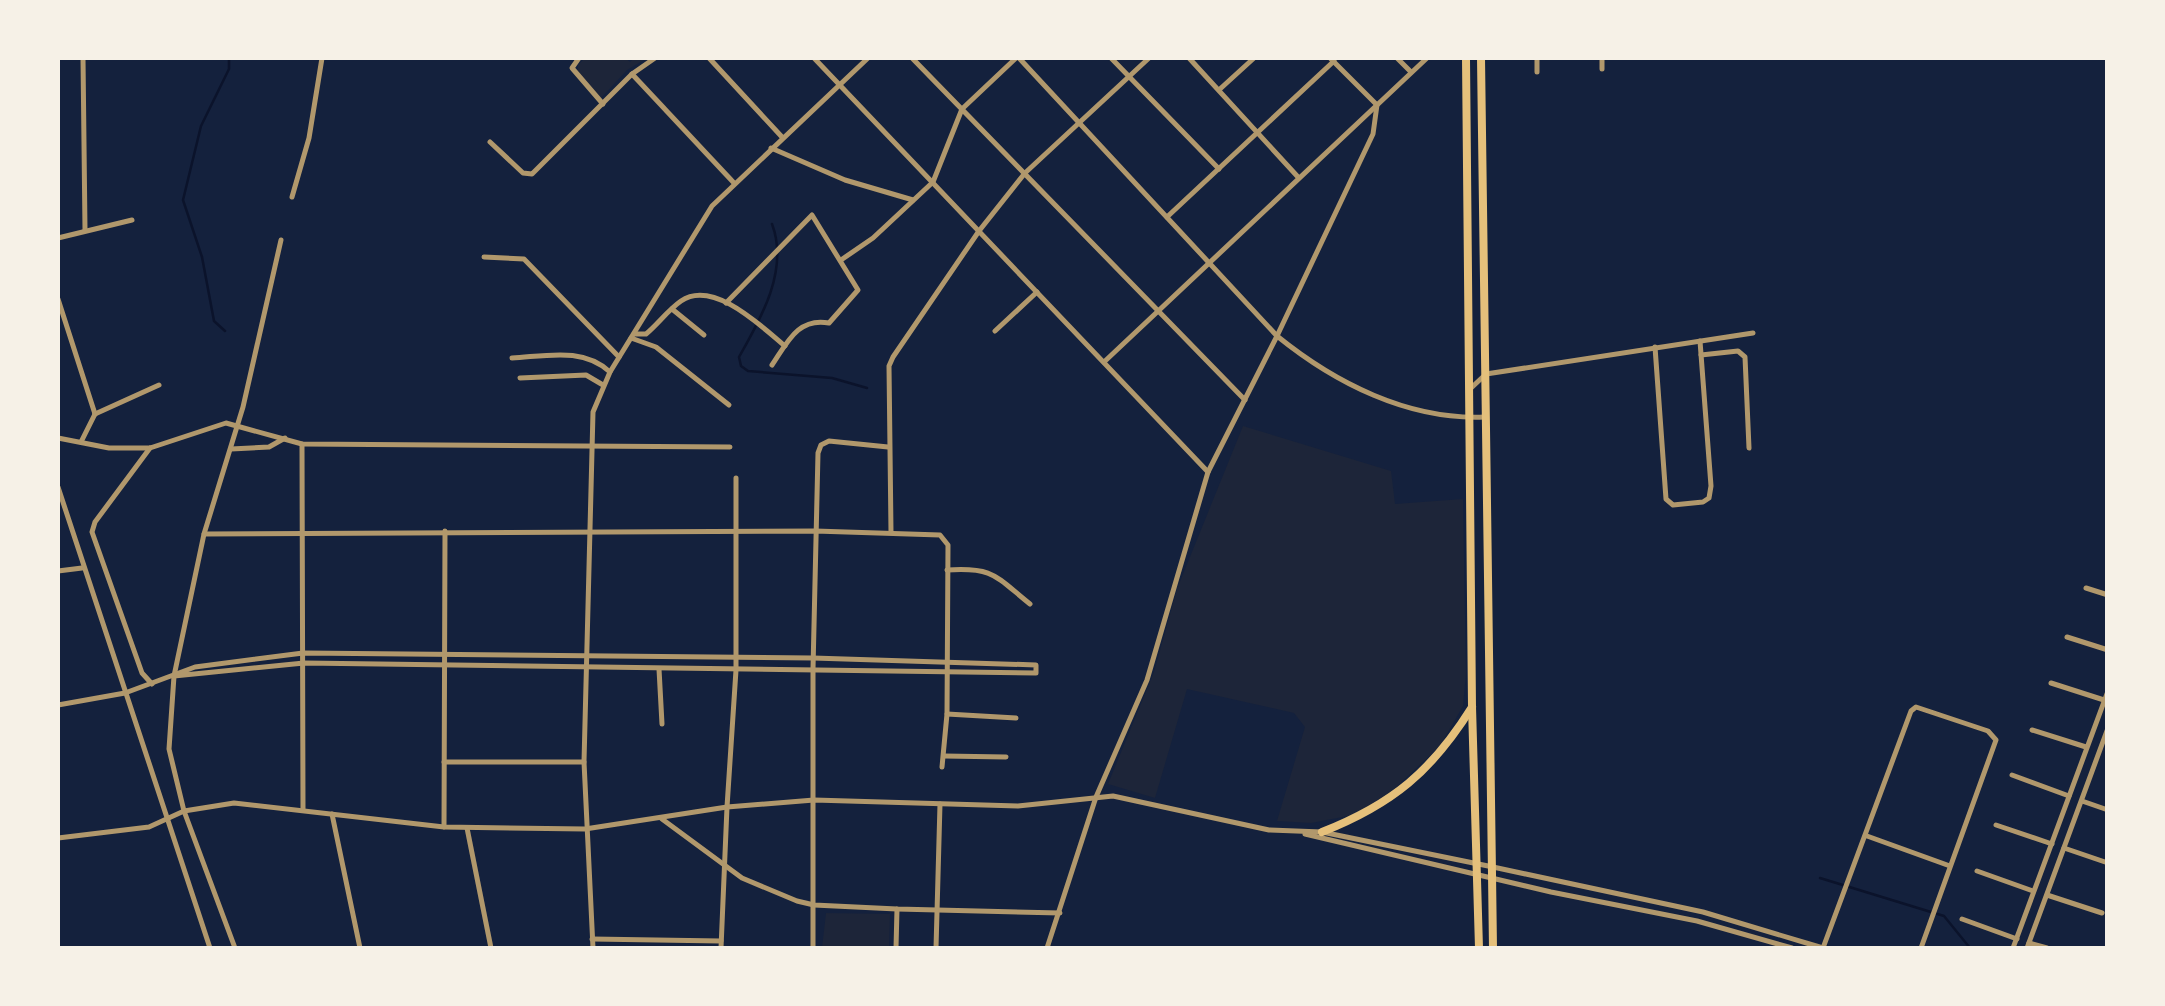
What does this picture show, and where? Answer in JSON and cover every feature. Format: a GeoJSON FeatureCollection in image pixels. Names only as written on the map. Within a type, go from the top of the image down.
{"type":"FeatureCollection","features":[{"type":"Feature","properties":{"kind":"main road"},"geometry":{"type":"LineString","coordinates":[[1466,58],[1478,948]]}},
{"type":"Feature","properties":{"kind":"main road"},"geometry":{"type":"LineString","coordinates":[[1480,58],[1493,948]]}},
{"type":"Feature","properties":{"kind":"main road"},"geometry":{"type":"LineString","coordinates":[[1322,832],[1382,804],[1425,771],[1472,707]]}},
{"type":"Feature","properties":{"kind":"street"},"geometry":{"type":"LineString","coordinates":[[83,58],[85,230]]}},
{"type":"Feature","properties":{"kind":"street"},"geometry":{"type":"LineString","coordinates":[[292,198],[309,138],[322,58]]}},
{"type":"Feature","properties":{"kind":"street"},"geometry":{"type":"LineString","coordinates":[[490,142],[523,173],[532,174],[632,74],[655,58]]}},
{"type":"Feature","properties":{"kind":"street"},"geometry":{"type":"LineString","coordinates":[[709,58],[782,137]]}},
{"type":"Feature","properties":{"kind":"street"},"geometry":{"type":"LineString","coordinates":[[814,58],[1208,472]]}},
{"type":"Feature","properties":{"kind":"street"},"geometry":{"type":"LineString","coordinates":[[593,948],[584,762],[593,412],[602,385],[703,220],[770,148],[868,58]]}},
{"type":"Feature","properties":{"kind":"street"},"geometry":{"type":"LineString","coordinates":[[912,58],[1245,400]]}},
{"type":"Feature","properties":{"kind":"street"},"geometry":{"type":"LineString","coordinates":[[840,260],[873,238],[933,182],[962,109],[1018,58],[1277,336],[1318,365],[1390,402],[1436,414],[1486,417]]}},
{"type":"Feature","properties":{"kind":"street"},"geometry":{"type":"LineString","coordinates":[[1111,58],[1219,169]]}},
{"type":"Feature","properties":{"kind":"street"},"geometry":{"type":"LineString","coordinates":[[890,533],[889,366],[980,231],[1025,174],[1149,58]]}},
{"type":"Feature","properties":{"kind":"street"},"geometry":{"type":"LineString","coordinates":[[1190,58],[1298,177]]}},
{"type":"Feature","properties":{"kind":"street"},"geometry":{"type":"LineString","coordinates":[[1219,90],[1254,58]]}},
{"type":"Feature","properties":{"kind":"street"},"geometry":{"type":"LineString","coordinates":[[1398,58],[1412,72]]}},
{"type":"Feature","properties":{"kind":"street"},"geometry":{"type":"LineString","coordinates":[[1104,362],[1427,58]]}},
{"type":"Feature","properties":{"kind":"street"},"geometry":{"type":"LineString","coordinates":[[1536,72],[1537,58]]}},
{"type":"Feature","properties":{"kind":"street"},"geometry":{"type":"LineString","coordinates":[[1602,58],[1602,69]]}},
{"type":"Feature","properties":{"kind":"street"},"geometry":{"type":"LineString","coordinates":[[1047,948],[1096,796],[1147,680],[1208,472],[1367,149],[1375,126],[1376,105],[1332,59],[1168,217]]}},
{"type":"Feature","properties":{"kind":"street"},"geometry":{"type":"LineString","coordinates":[[576,60],[574,71],[603,104]]}},
{"type":"Feature","properties":{"kind":"street"},"geometry":{"type":"LineString","coordinates":[[632,74],[734,184]]}},
{"type":"Feature","properties":{"kind":"street"},"geometry":{"type":"LineString","coordinates":[[770,148],[844,180],[914,200]]}},
{"type":"Feature","properties":{"kind":"street"},"geometry":{"type":"LineString","coordinates":[[726,303],[812,215],[857,284],[857,293],[829,323],[815,321],[802,325],[772,365]]}},
{"type":"Feature","properties":{"kind":"street"},"geometry":{"type":"LineString","coordinates":[[58,238],[132,220]]}},
{"type":"Feature","properties":{"kind":"street"},"geometry":{"type":"LineString","coordinates":[[235,948],[184,811],[169,748],[174,676],[204,534],[231,449],[281,240]]}},
{"type":"Feature","properties":{"kind":"street"},"geometry":{"type":"LineString","coordinates":[[484,256],[524,259],[619,357]]}},
{"type":"Feature","properties":{"kind":"street"},"geometry":{"type":"LineString","coordinates":[[995,330],[1038,292]]}},
{"type":"Feature","properties":{"kind":"street"},"geometry":{"type":"LineString","coordinates":[[632,336],[646,334],[683,299],[705,295],[726,303],[785,346]]}},
{"type":"Feature","properties":{"kind":"street"},"geometry":{"type":"LineString","coordinates":[[58,300],[95,414]]}},
{"type":"Feature","properties":{"kind":"street"},"geometry":{"type":"LineString","coordinates":[[672,309],[704,335]]}},
{"type":"Feature","properties":{"kind":"street"},"geometry":{"type":"LineString","coordinates":[[1469,390],[1486,374],[1752,333]]}},
{"type":"Feature","properties":{"kind":"street"},"geometry":{"type":"LineString","coordinates":[[632,336],[656,346],[729,405]]}},
{"type":"Feature","properties":{"kind":"street"},"geometry":{"type":"LineString","coordinates":[[1655,347],[1666,499],[1673,505],[1703,502],[1711,494],[1700,341]]}},
{"type":"Feature","properties":{"kind":"street"},"geometry":{"type":"LineString","coordinates":[[1701,355],[1738,351],[1744,357],[1749,448]]}},
{"type":"Feature","properties":{"kind":"street"},"geometry":{"type":"LineString","coordinates":[[512,358],[579,355],[595,358],[610,372]]}},
{"type":"Feature","properties":{"kind":"street"},"geometry":{"type":"LineString","coordinates":[[520,378],[586,375],[602,385]]}},
{"type":"Feature","properties":{"kind":"street"},"geometry":{"type":"LineString","coordinates":[[80,443],[95,414],[159,386]]}},
{"type":"Feature","properties":{"kind":"street"},"geometry":{"type":"LineString","coordinates":[[58,438],[109,448],[150,448],[226,423],[302,444],[730,447]]}},
{"type":"Feature","properties":{"kind":"street"},"geometry":{"type":"LineString","coordinates":[[231,449],[269,448],[286,438]]}},
{"type":"Feature","properties":{"kind":"street"},"geometry":{"type":"LineString","coordinates":[[813,948],[814,530],[818,453],[829,441],[888,447]]}},
{"type":"Feature","properties":{"kind":"street"},"geometry":{"type":"LineString","coordinates":[[302,444],[303,810]]}},
{"type":"Feature","properties":{"kind":"street"},"geometry":{"type":"LineString","coordinates":[[150,448],[95,522],[92,532],[142,673],[152,684]]}},
{"type":"Feature","properties":{"kind":"street"},"geometry":{"type":"LineString","coordinates":[[592,939],[721,945],[736,670],[736,478]]}},
{"type":"Feature","properties":{"kind":"street"},"geometry":{"type":"LineString","coordinates":[[58,487],[210,948]]}},
{"type":"Feature","properties":{"kind":"street"},"geometry":{"type":"LineString","coordinates":[[204,534],[814,530],[934,534],[946,540],[948,672],[942,767]]}},
{"type":"Feature","properties":{"kind":"street"},"geometry":{"type":"LineString","coordinates":[[444,827],[445,532]]}},
{"type":"Feature","properties":{"kind":"street"},"geometry":{"type":"LineString","coordinates":[[58,571],[82,568]]}},
{"type":"Feature","properties":{"kind":"street"},"geometry":{"type":"LineString","coordinates":[[947,570],[987,571],[1030,604]]}},
{"type":"Feature","properties":{"kind":"street"},"geometry":{"type":"LineString","coordinates":[[2086,588],[2108,595]]}},
{"type":"Feature","properties":{"kind":"street"},"geometry":{"type":"LineString","coordinates":[[2068,637],[2108,650]]}},
{"type":"Feature","properties":{"kind":"street"},"geometry":{"type":"LineString","coordinates":[[58,705],[125,693],[195,667],[304,652],[948,660],[1036,665],[1036,673],[304,664],[174,676]]}},
{"type":"Feature","properties":{"kind":"street"},"geometry":{"type":"LineString","coordinates":[[659,669],[662,724]]}},
{"type":"Feature","properties":{"kind":"street"},"geometry":{"type":"LineString","coordinates":[[2051,684],[2104,700]]}},
{"type":"Feature","properties":{"kind":"street"},"geometry":{"type":"LineString","coordinates":[[2013,948],[2108,691]]}},
{"type":"Feature","properties":{"kind":"street"},"geometry":{"type":"LineString","coordinates":[[58,838],[149,827],[184,811],[234,803],[444,827],[586,828],[727,807],[814,800],[1018,806],[1113,796],[1269,830],[1322,832],[1703,912],[1823,948],[1912,709],[1919,708],[1988,731],[1996,744],[1921,948]]}},
{"type":"Feature","properties":{"kind":"street"},"geometry":{"type":"LineString","coordinates":[[947,714],[1016,718]]}},
{"type":"Feature","properties":{"kind":"street"},"geometry":{"type":"LineString","coordinates":[[2047,948],[2028,946],[2108,728]]}},
{"type":"Feature","properties":{"kind":"street"},"geometry":{"type":"LineString","coordinates":[[2032,730],[2086,747]]}},
{"type":"Feature","properties":{"kind":"street"},"geometry":{"type":"LineString","coordinates":[[2099,751],[2108,755]]}},
{"type":"Feature","properties":{"kind":"street"},"geometry":{"type":"LineString","coordinates":[[944,756],[1006,757]]}},
{"type":"Feature","properties":{"kind":"street"},"geometry":{"type":"LineString","coordinates":[[444,762],[584,762]]}},
{"type":"Feature","properties":{"kind":"street"},"geometry":{"type":"LineString","coordinates":[[2012,775],[2069,796]]}},
{"type":"Feature","properties":{"kind":"street"},"geometry":{"type":"LineString","coordinates":[[2081,800],[2108,810]]}},
{"type":"Feature","properties":{"kind":"street"},"geometry":{"type":"LineString","coordinates":[[936,948],[940,804]]}},
{"type":"Feature","properties":{"kind":"street"},"geometry":{"type":"LineString","coordinates":[[332,814],[360,948]]}},
{"type":"Feature","properties":{"kind":"street"},"geometry":{"type":"LineString","coordinates":[[662,819],[742,878],[814,905],[1060,913]]}},
{"type":"Feature","properties":{"kind":"street"},"geometry":{"type":"LineString","coordinates":[[1996,825],[2052,844]]}},
{"type":"Feature","properties":{"kind":"street"},"geometry":{"type":"LineString","coordinates":[[467,828],[490,948]]}},
{"type":"Feature","properties":{"kind":"street"},"geometry":{"type":"LineString","coordinates":[[1302,833],[1406,860],[1697,921],[1792,948]]}},
{"type":"Feature","properties":{"kind":"street"},"geometry":{"type":"LineString","coordinates":[[1867,836],[1950,866]]}},
{"type":"Feature","properties":{"kind":"street"},"geometry":{"type":"LineString","coordinates":[[2064,848],[2108,863]]}},
{"type":"Feature","properties":{"kind":"street"},"geometry":{"type":"LineString","coordinates":[[1406,860],[1408,850]]}},
{"type":"Feature","properties":{"kind":"street"},"geometry":{"type":"LineString","coordinates":[[1977,871],[2033,891]]}},
{"type":"Feature","properties":{"kind":"street"},"geometry":{"type":"LineString","coordinates":[[2046,895],[2102,913]]}},
{"type":"Feature","properties":{"kind":"street"},"geometry":{"type":"LineString","coordinates":[[896,948],[898,909]]}},
{"type":"Feature","properties":{"kind":"street"},"geometry":{"type":"LineString","coordinates":[[1962,919],[2017,939]]}},
{"type":"Feature","properties":{"kind":"shaded area"},"geometry":{"type":"Polygon","coordinates":[[[585,58],[625,58],[630,62],[647,58],[627,70],[600,99],[577,74],[578,65],[585,58]]]}},
{"type":"Feature","properties":{"kind":"shaded area"},"geometry":{"type":"Polygon","coordinates":[[[1243,426],[1391,471],[1395,504],[1463,499],[1463,706],[1440,746],[1391,792],[1353,815],[1311,823],[1277,821],[1305,727],[1294,713],[1187,689],[1155,798],[1108,784],[1154,672],[1177,589],[1243,426]]]}},
{"type":"Feature","properties":{"kind":"shaded area"},"geometry":{"type":"Polygon","coordinates":[[[826,913],[890,914],[889,948],[822,948],[826,913]]]}},
{"type":"Feature","properties":{"kind":"waterway"},"geometry":{"type":"LineString","coordinates":[[225,331],[214,321],[202,257],[183,200],[201,126],[229,69],[229,58]]}},
{"type":"Feature","properties":{"kind":"waterway"},"geometry":{"type":"LineString","coordinates":[[772,224],[775,275],[764,309],[739,357],[741,366],[748,371],[832,378],[867,388]]}},
{"type":"Feature","properties":{"kind":"waterway"},"geometry":{"type":"LineString","coordinates":[[1820,878],[1944,916],[1970,948]]}}]}
